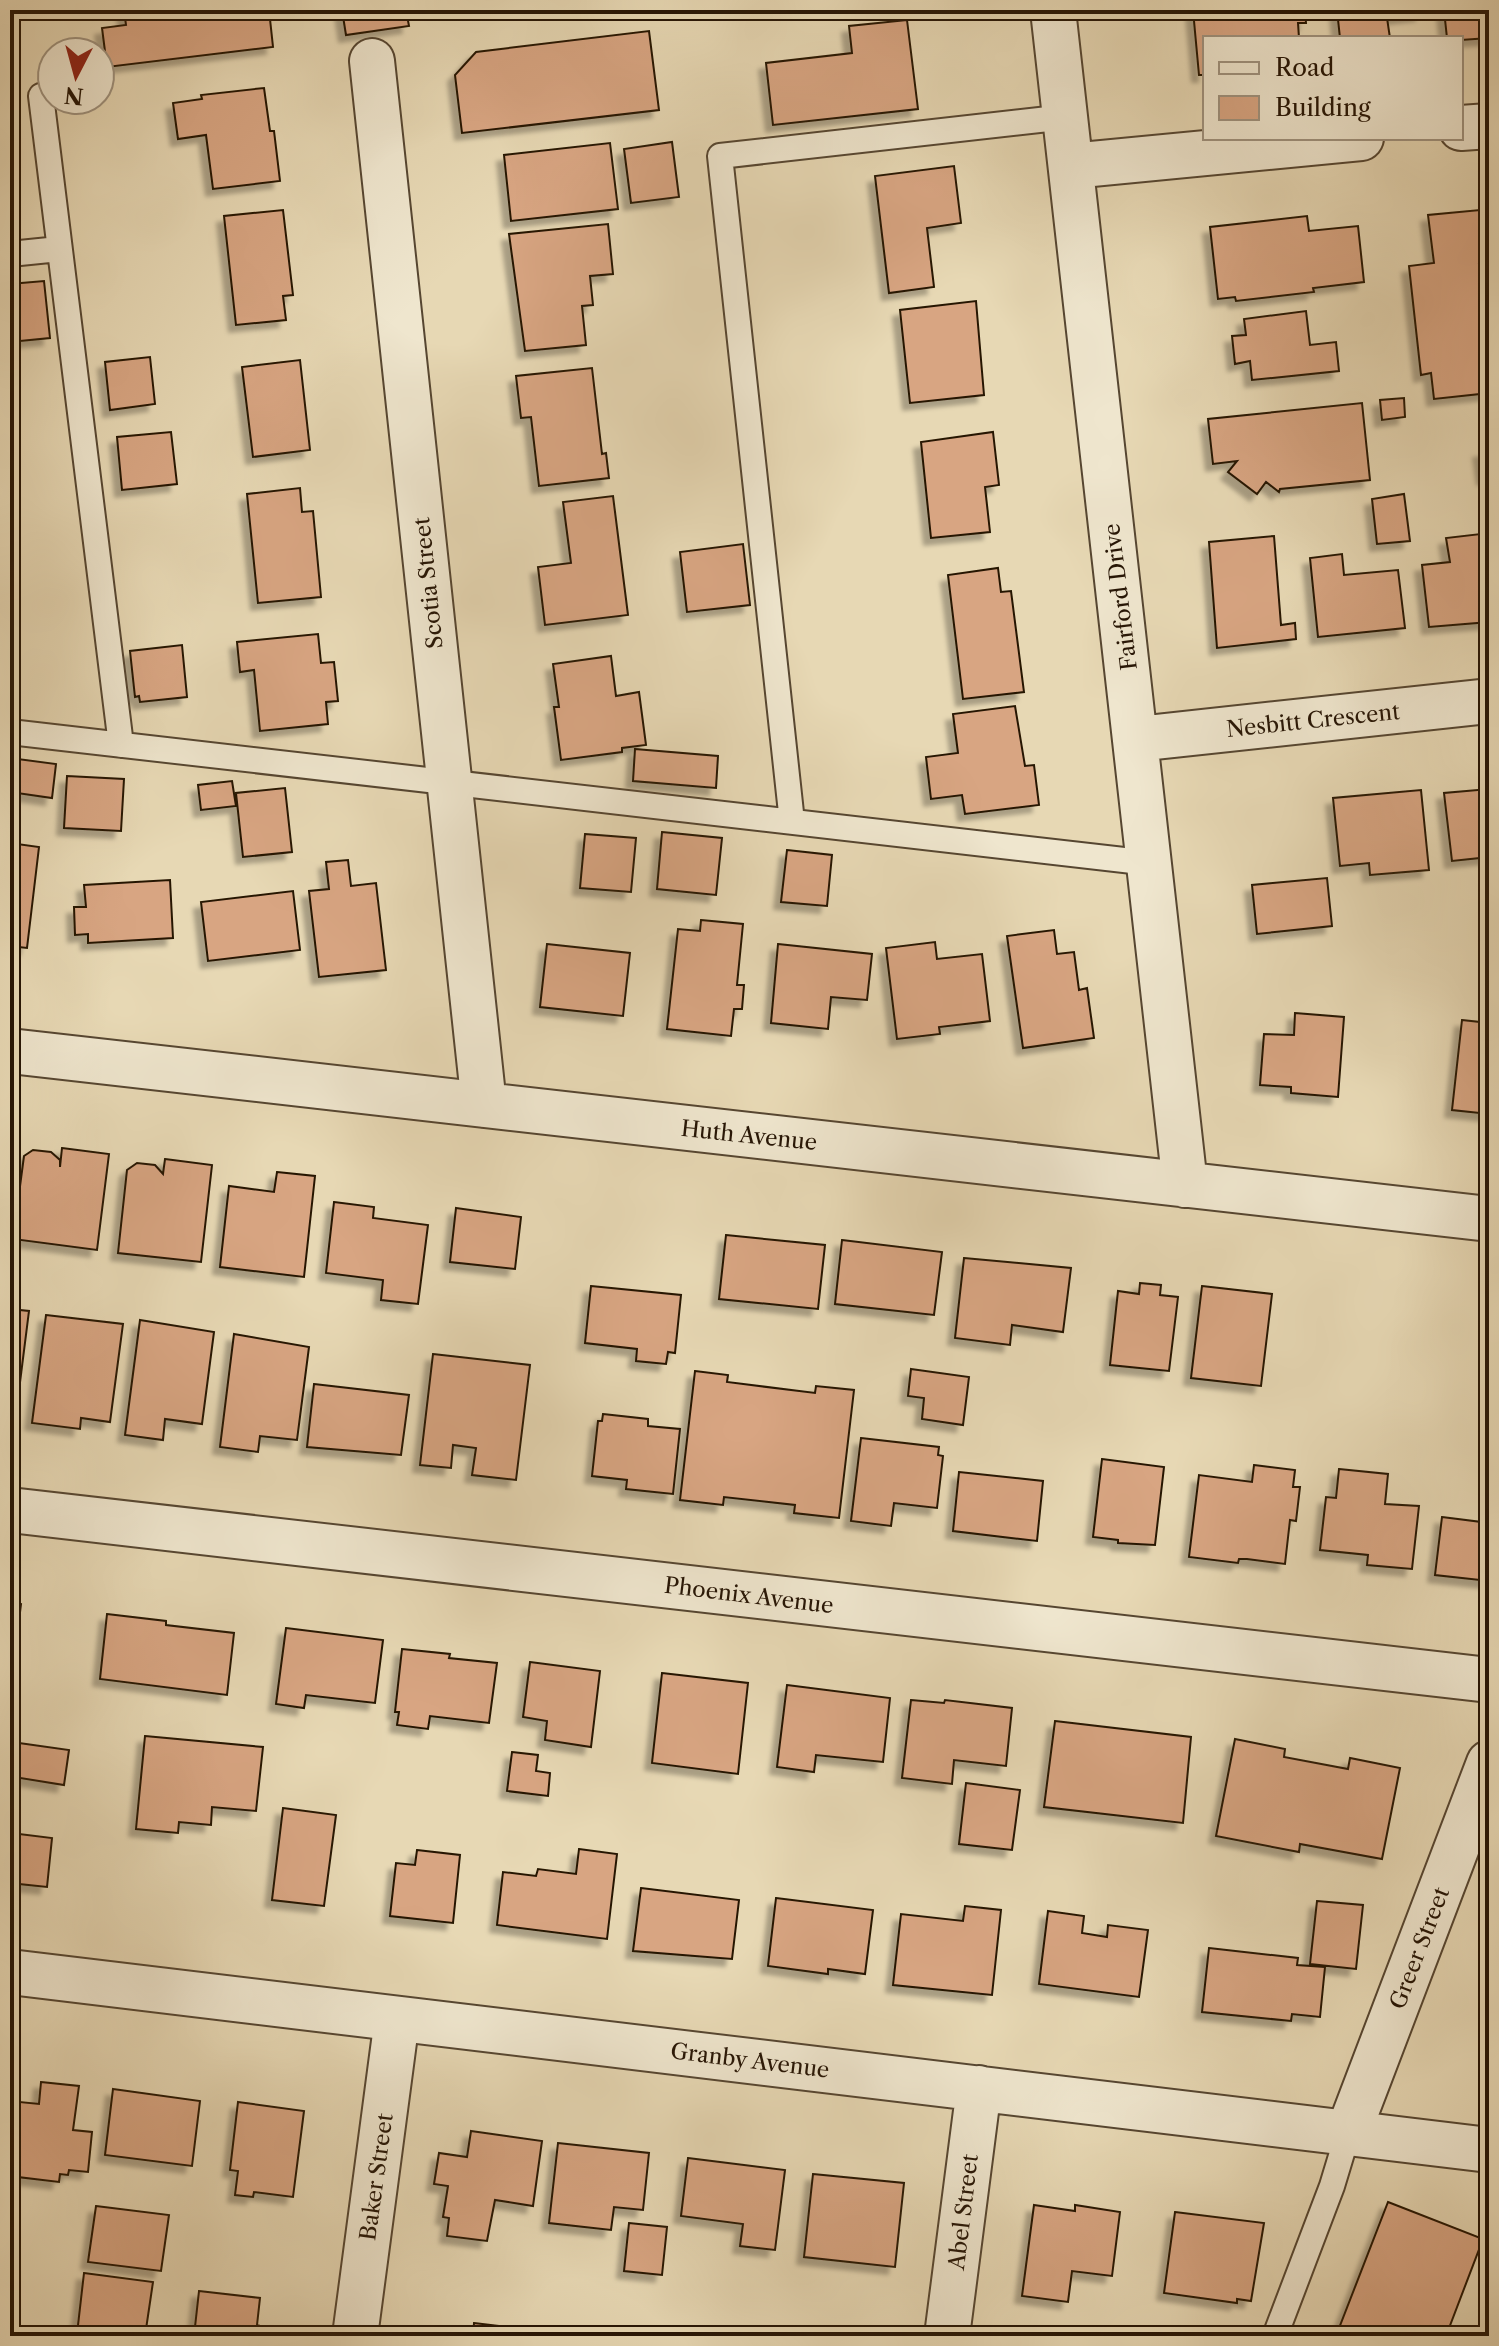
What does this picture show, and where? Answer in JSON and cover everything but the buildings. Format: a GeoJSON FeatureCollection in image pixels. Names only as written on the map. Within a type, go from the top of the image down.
{"type":"FeatureCollection","features":[{"type":"Feature","properties":{"kind":"street","name":"Fairford Drive"},"geometry":{"type":"LineString","coordinates":[[1053,10],[1185,1185]]}},
{"type":"Feature","properties":{"kind":"street","name":"Scotia Street"},"geometry":{"type":"LineString","coordinates":[[372,61],[484,1105]]}},
{"type":"Feature","properties":{"kind":"street"},"geometry":{"type":"LineString","coordinates":[[1463,128],[1489,126]]}},
{"type":"Feature","properties":{"kind":"street"},"geometry":{"type":"LineString","coordinates":[[1071,166],[1340,140]]}},
{"type":"Feature","properties":{"kind":"street","name":"Nesbitt Crescent"},"geometry":{"type":"LineString","coordinates":[[1137,739],[1489,701]]}},
{"type":"Feature","properties":{"kind":"street","name":"Huth Avenue"},"geometry":{"type":"LineString","coordinates":[[10,1051],[1489,1219]]}},
{"type":"Feature","properties":{"kind":"street","name":"Phoenix Avenue"},"geometry":{"type":"LineString","coordinates":[[10,1510],[1489,1680]]}},
{"type":"Feature","properties":{"kind":"street","name":"Greer Street"},"geometry":{"type":"LineString","coordinates":[[1348,2133],[1489,1763]]}},
{"type":"Feature","properties":{"kind":"street","name":"Granby Avenue"},"geometry":{"type":"LineString","coordinates":[[10,1972],[1489,2150]]}},
{"type":"Feature","properties":{"kind":"street","name":"Baker Street"},"geometry":{"type":"LineString","coordinates":[[355,2336],[397,2019]]}},
{"type":"Feature","properties":{"kind":"street","name":"Abel Street"},"geometry":{"type":"LineString","coordinates":[[947,2336],[979,2088]]}},
{"type":"Feature","properties":{"kind":"lane"},"geometry":{"type":"LineString","coordinates":[[43,116],[121,745]]}},
{"type":"Feature","properties":{"kind":"lane"},"geometry":{"type":"LineString","coordinates":[[792,822],[720,156],[1066,117]]}},
{"type":"Feature","properties":{"kind":"lane"},"geometry":{"type":"LineString","coordinates":[[10,254],[59,249]]}},
{"type":"Feature","properties":{"kind":"lane"},"geometry":{"type":"LineString","coordinates":[[10,732],[1150,863]]}},
{"type":"Feature","properties":{"kind":"lane"},"geometry":{"type":"LineString","coordinates":[[1275,2336],[1332,2186],[1348,2133]]}}]}
